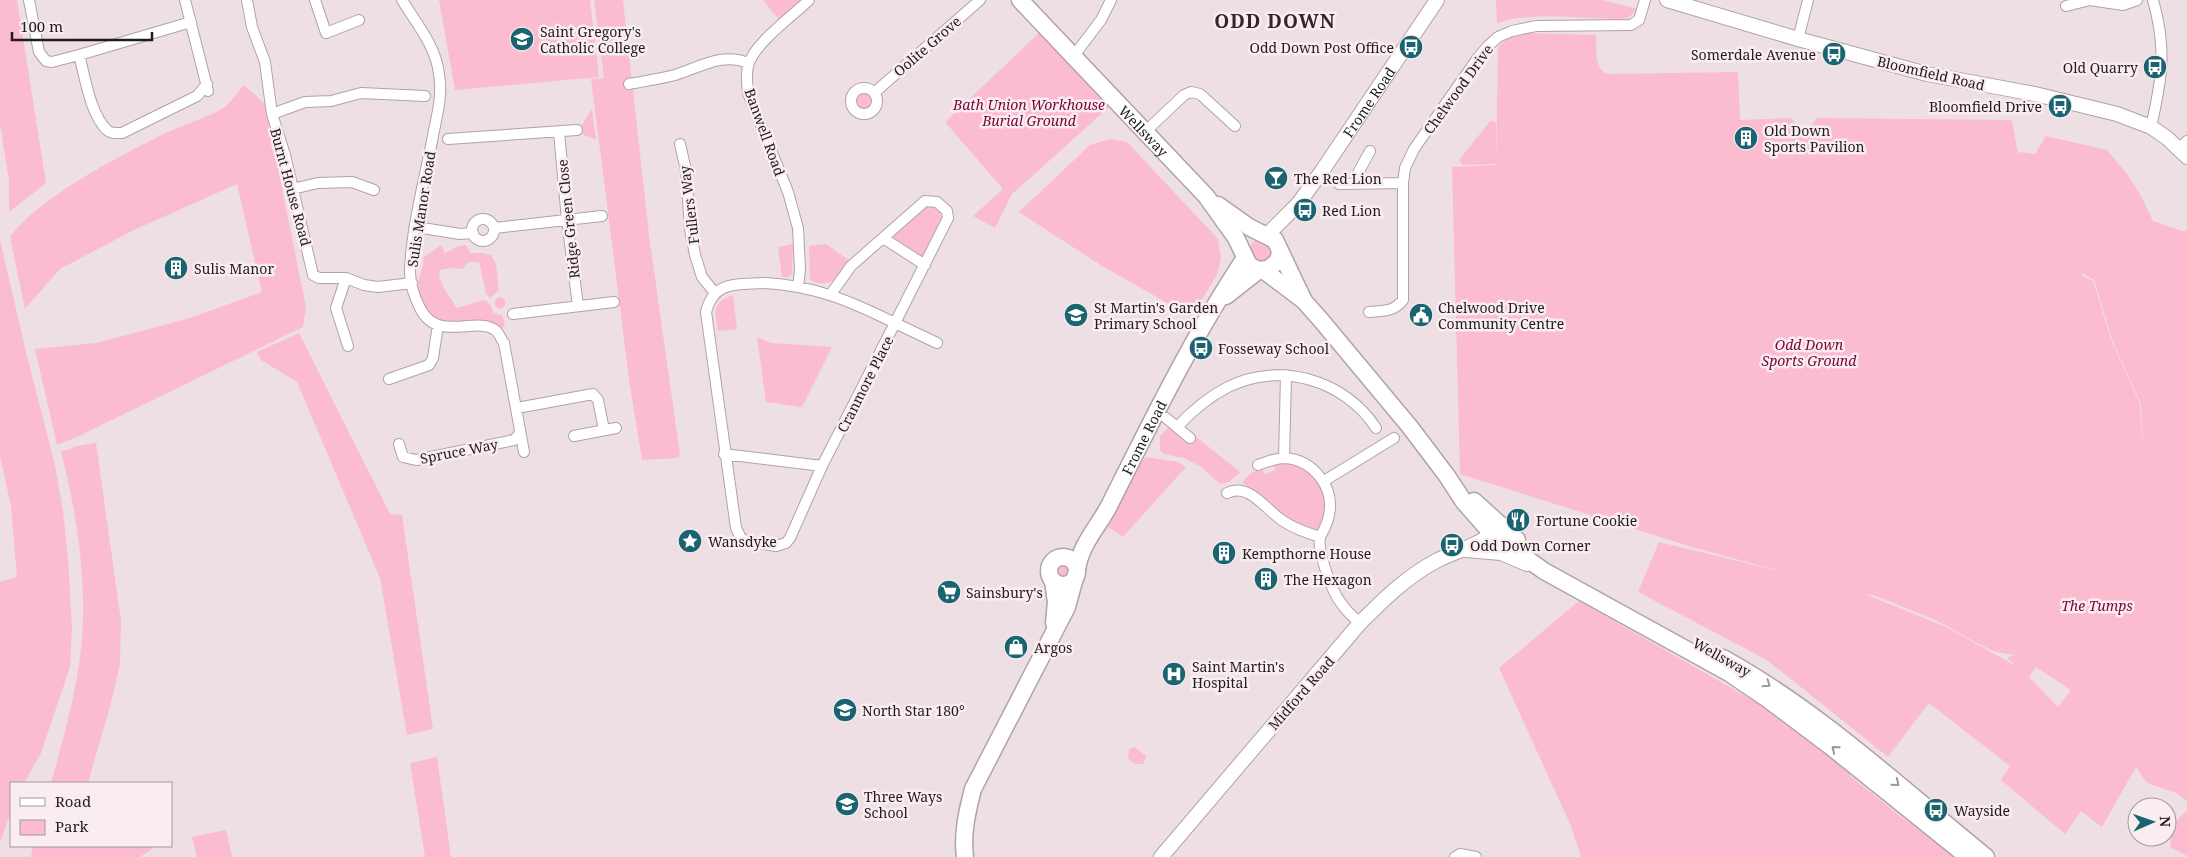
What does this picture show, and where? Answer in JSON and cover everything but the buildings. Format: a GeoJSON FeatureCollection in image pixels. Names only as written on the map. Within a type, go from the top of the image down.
{"type":"FeatureCollection","features":[{"type":"Feature","properties":{"kind":"main road","name":"Wellsway"},"geometry":{"type":"LineString","coordinates":[[1020,0],[1206,196],[1236,238],[1249,265],[1261,270],[1303,300]]}},
{"type":"Feature","properties":{"kind":"main road","name":"Wellsway"},"geometry":{"type":"LineString","coordinates":[[1206,196],[1272,242],[1303,300],[1410,428],[1447,476],[1496,530],[1544,571],[1729,673],[1813,725],[1986,857]]}},
{"type":"Feature","properties":{"kind":"main road"},"geometry":{"type":"LineString","coordinates":[[1244,255],[1247,241],[1255,235],[1272,242],[1278,261],[1273,266],[1261,270]]}},
{"type":"Feature","properties":{"kind":"main road","name":"Frome Road"},"geometry":{"type":"LineString","coordinates":[[965,857],[964,833],[973,789],[1067,607],[1081,551],[1101,520],[1189,350],[1244,255]]}},
{"type":"Feature","properties":{"kind":"main road","name":"Frome Road"},"geometry":{"type":"LineString","coordinates":[[1217,304],[1241,283],[1261,270]]}},
{"type":"Feature","properties":{"kind":"main road","name":"Frome Road"},"geometry":{"type":"LineString","coordinates":[[1050,638],[1056,608],[1050,568],[1054,561],[1062,557],[1101,520]]}},
{"type":"Feature","properties":{"kind":"main road","name":"Wellsway"},"geometry":{"type":"LineString","coordinates":[[1496,530],[1562,569],[1755,675],[1968,857]]}},
{"type":"Feature","properties":{"kind":"main road"},"geometry":{"type":"LineString","coordinates":[[1053,581],[1065,585],[1072,581],[1077,572],[1073,562],[1062,557]]}},
{"type":"Feature","properties":{"kind":"street"},"geometry":{"type":"LineString","coordinates":[[29,0],[39,52],[46,61],[52,62],[191,22]]}},
{"type":"Feature","properties":{"kind":"street"},"geometry":{"type":"LineString","coordinates":[[79,54],[92,102],[108,132],[114,134],[122,133],[197,96],[208,89],[185,0]]}},
{"type":"Feature","properties":{"kind":"street","name":"Burnt House Road"},"geometry":{"type":"LineString","coordinates":[[247,0],[252,27],[265,62],[272,114],[308,247],[313,275],[319,278],[346,278],[364,286],[378,287],[412,283]]}},
{"type":"Feature","properties":{"kind":"street"},"geometry":{"type":"LineString","coordinates":[[316,0],[326,33],[359,20]]}},
{"type":"Feature","properties":{"kind":"street","name":"Sulis Manor Road"},"geometry":{"type":"LineString","coordinates":[[402,0],[434,50],[441,88],[439,110],[416,227],[410,272],[421,310],[429,320],[438,325]]}},
{"type":"Feature","properties":{"kind":"street"},"geometry":{"type":"LineString","coordinates":[[629,84],[673,75],[724,58],[738,59],[748,64],[764,40],[810,0]]}},
{"type":"Feature","properties":{"kind":"street","name":"Oolite Grove"},"geometry":{"type":"LineString","coordinates":[[874,92],[980,0]]}},
{"type":"Feature","properties":{"kind":"street"},"geometry":{"type":"LineString","coordinates":[[1073,57],[1101,20],[1111,0]]}},
{"type":"Feature","properties":{"kind":"street","name":"Frome Road"},"geometry":{"type":"LineString","coordinates":[[1272,242],[1437,0]]}},
{"type":"Feature","properties":{"kind":"street","name":"Chelwood Drive"},"geometry":{"type":"LineString","coordinates":[[1369,312],[1393,310],[1403,300],[1403,183],[1405,168],[1414,149],[1476,59],[1498,37],[1520,28],[1536,26],[1631,25],[1639,20],[1645,0]]}},
{"type":"Feature","properties":{"kind":"street","name":"Bloomfield Road"},"geometry":{"type":"LineString","coordinates":[[1667,0],[1798,39],[1927,74],[2035,94],[2117,114],[2151,127],[2184,149]]}},
{"type":"Feature","properties":{"kind":"street"},"geometry":{"type":"LineString","coordinates":[[1798,39],[1808,0]]}},
{"type":"Feature","properties":{"kind":"street"},"geometry":{"type":"LineString","coordinates":[[2066,6],[2090,0],[2123,5],[2137,0]]}},
{"type":"Feature","properties":{"kind":"street"},"geometry":{"type":"LineString","coordinates":[[2151,127],[2161,82],[2163,60],[2160,24],[2153,0]]}},
{"type":"Feature","properties":{"kind":"street","name":"Banwell Road"},"geometry":{"type":"LineString","coordinates":[[748,64],[746,77],[748,93],[788,192],[798,228],[800,270],[798,287]]}},
{"type":"Feature","properties":{"kind":"street"},"geometry":{"type":"LineString","coordinates":[[1146,131],[1184,95],[1191,92],[1200,94],[1235,126]]}},
{"type":"Feature","properties":{"kind":"street"},"geometry":{"type":"LineString","coordinates":[[272,114],[305,102],[331,101],[361,93],[426,96]]}},
{"type":"Feature","properties":{"kind":"street"},"geometry":{"type":"LineString","coordinates":[[448,139],[578,130]]}},
{"type":"Feature","properties":{"kind":"street","name":"Ridge Green Close"},"geometry":{"type":"LineString","coordinates":[[559,132],[567,220],[578,306]]}},
{"type":"Feature","properties":{"kind":"street","name":"Fullers Way"},"geometry":{"type":"LineString","coordinates":[[680,144],[686,170],[690,230],[695,255],[702,277],[714,292]]}},
{"type":"Feature","properties":{"kind":"street"},"geometry":{"type":"LineString","coordinates":[[1358,184],[1358,173],[1370,151]]}},
{"type":"Feature","properties":{"kind":"street"},"geometry":{"type":"LineString","coordinates":[[292,189],[318,184],[352,182],[374,190]]}},
{"type":"Feature","properties":{"kind":"street"},"geometry":{"type":"LineString","coordinates":[[1339,184],[1403,183]]}},
{"type":"Feature","properties":{"kind":"street"},"geometry":{"type":"LineString","coordinates":[[831,294],[851,266],[882,238],[925,201],[937,202],[944,206],[948,218],[895,323],[937,343]]}},
{"type":"Feature","properties":{"kind":"street"},"geometry":{"type":"LineString","coordinates":[[495,228],[602,216]]}},
{"type":"Feature","properties":{"kind":"street"},"geometry":{"type":"LineString","coordinates":[[481,219],[491,222],[495,228],[494,235],[486,241],[479,240],[473,233],[473,226],[481,219]]}},
{"type":"Feature","properties":{"kind":"street"},"geometry":{"type":"LineString","coordinates":[[416,227],[460,234],[473,233]]}},
{"type":"Feature","properties":{"kind":"street"},"geometry":{"type":"LineString","coordinates":[[882,238],[925,265]]}},
{"type":"Feature","properties":{"kind":"street"},"geometry":{"type":"LineString","coordinates":[[346,278],[336,308],[348,346]]}},
{"type":"Feature","properties":{"kind":"street","name":"Cranmore Place"},"geometry":{"type":"LineString","coordinates":[[765,283],[798,287],[831,294],[895,323],[822,466],[790,538],[782,546],[746,541],[738,534],[724,454],[706,312],[714,292],[723,287],[765,283]]}},
{"type":"Feature","properties":{"kind":"street"},"geometry":{"type":"LineString","coordinates":[[513,314],[614,302]]}},
{"type":"Feature","properties":{"kind":"street"},"geometry":{"type":"LineString","coordinates":[[389,378],[429,365],[433,358],[438,325],[449,327],[485,326],[496,331],[504,343],[524,452]]}},
{"type":"Feature","properties":{"kind":"street"},"geometry":{"type":"LineString","coordinates":[[1177,427],[1196,408],[1230,386],[1257,377],[1286,375],[1306,378],[1342,393],[1357,403],[1376,428]]}},
{"type":"Feature","properties":{"kind":"street"},"geometry":{"type":"LineString","coordinates":[[1284,458],[1286,375]]}},
{"type":"Feature","properties":{"kind":"street"},"geometry":{"type":"LineString","coordinates":[[517,408],[593,394],[598,400],[604,430]]}},
{"type":"Feature","properties":{"kind":"street"},"geometry":{"type":"LineString","coordinates":[[1166,418],[1190,438]]}},
{"type":"Feature","properties":{"kind":"street","name":"Spruce Way"},"geometry":{"type":"LineString","coordinates":[[398,444],[403,457],[416,460],[514,440],[519,435],[520,428]]}},
{"type":"Feature","properties":{"kind":"street"},"geometry":{"type":"LineString","coordinates":[[574,436],[616,428]]}},
{"type":"Feature","properties":{"kind":"street"},"geometry":{"type":"LineString","coordinates":[[1324,481],[1394,438]]}},
{"type":"Feature","properties":{"kind":"street"},"geometry":{"type":"LineString","coordinates":[[724,454],[822,466]]}},
{"type":"Feature","properties":{"kind":"street"},"geometry":{"type":"LineString","coordinates":[[1258,465],[1284,458],[1304,463],[1324,481],[1330,506],[1329,516],[1320,537],[1320,547],[1333,590],[1340,602],[1360,623]]}},
{"type":"Feature","properties":{"kind":"street"},"geometry":{"type":"LineString","coordinates":[[1227,493],[1234,489],[1247,492],[1282,521],[1320,537]]}},
{"type":"Feature","properties":{"kind":"street","name":"Midford Road"},"geometry":{"type":"LineString","coordinates":[[1161,857],[1360,623],[1385,598],[1409,578],[1435,561],[1484,541],[1496,530]]}},
{"type":"Feature","properties":{"kind":"street"},"geometry":{"type":"LineString","coordinates":[[1459,550],[1500,553],[1544,571]]}},
{"type":"Feature","properties":{"kind":"street"},"geometry":{"type":"LineString","coordinates":[[1455,857],[1460,854],[1476,857]]}},
{"type":"Feature","properties":{"kind":"green space"},"geometry":{"type":"Polygon","coordinates":[[[0,0],[17,0],[46,183],[9,212],[9,181],[0,124],[0,0]]]}},
{"type":"Feature","properties":{"kind":"green space","name":"Saint Gregory's Catholic College"},"geometry":{"type":"Polygon","coordinates":[[[439,0],[590,0],[599,77],[455,90],[439,0]]]}},
{"type":"Feature","properties":{"kind":"green space"},"geometry":{"type":"Polygon","coordinates":[[[594,0],[623,0],[649,235],[680,455],[676,458],[642,460],[630,386],[591,79],[604,78],[594,0]]]}},
{"type":"Feature","properties":{"kind":"green space"},"geometry":{"type":"Polygon","coordinates":[[[763,0],[800,0],[779,20],[763,0]]]}},
{"type":"Feature","properties":{"kind":"green space"},"geometry":{"type":"Polygon","coordinates":[[[1496,0],[1603,0],[1637,9],[1628,18],[1621,19],[1538,17],[1508,20],[1497,24],[1496,0]]]}},
{"type":"Feature","properties":{"kind":"green space","name":"Bath Union Workhouse Burial Ground"},"geometry":{"type":"Polygon","coordinates":[[[1039,33],[1109,107],[1012,194],[995,228],[973,216],[1003,189],[945,122],[1039,33]]]}},
{"type":"Feature","properties":{"kind":"green space","name":"Odd Down Sports Ground"},"geometry":{"type":"Polygon","coordinates":[[[1520,33],[1596,35],[1598,64],[1604,72],[1609,74],[1738,72],[1740,120],[1791,118],[1797,126],[1807,133],[1817,118],[2012,120],[2018,155],[2019,152],[2035,154],[2046,136],[2107,150],[2127,174],[2141,196],[2153,221],[2182,231],[2187,230],[2187,801],[2176,793],[2147,783],[2136,767],[2102,827],[2081,811],[2065,834],[2001,780],[2010,766],[1929,703],[1888,757],[1767,660],[1638,592],[1659,542],[1791,574],[1692,547],[1460,474],[1452,167],[1496,165],[1498,47],[1509,37],[1520,33]],[[2082,273],[2083,276],[2093,281],[2112,342],[2140,404],[2143,455],[2141,404],[2113,342],[2094,280],[2082,273]],[[1865,594],[1946,627],[2016,666],[2007,658],[2016,654],[1997,652],[1933,619],[1876,596],[1865,594]],[[2036,667],[2029,677],[2058,707],[2071,690],[2036,667]]]}},
{"type":"Feature","properties":{"kind":"green space"},"geometry":{"type":"Polygon","coordinates":[[[244,85],[265,104],[306,307],[303,327],[57,445],[35,349],[96,343],[187,319],[262,292],[237,184],[134,230],[60,269],[25,309],[10,237],[23,222],[61,192],[128,152],[168,132],[222,109],[244,85]]]}},
{"type":"Feature","properties":{"kind":"green space"},"geometry":{"type":"Polygon","coordinates":[[[864,92],[870,95],[873,101],[870,107],[864,110],[858,107],[855,101],[858,95],[864,92]]]}},
{"type":"Feature","properties":{"kind":"green space"},"geometry":{"type":"Polygon","coordinates":[[[592,109],[596,140],[582,134],[581,126],[592,109]]]}},
{"type":"Feature","properties":{"kind":"green space"},"geometry":{"type":"Polygon","coordinates":[[[1491,120],[1496,123],[1496,164],[1462,165],[1459,160],[1491,120]]]}},
{"type":"Feature","properties":{"kind":"green space"},"geometry":{"type":"Polygon","coordinates":[[[1110,139],[1127,142],[1218,239],[1221,259],[1217,274],[1192,317],[1102,266],[1019,212],[1090,145],[1110,139]]]}},
{"type":"Feature","properties":{"kind":"green space"},"geometry":{"type":"Polygon","coordinates":[[[933,206],[939,210],[943,221],[923,260],[889,237],[924,208],[933,206]]]}},
{"type":"Feature","properties":{"kind":"green space"},"geometry":{"type":"Polygon","coordinates":[[[1256,239],[1272,244],[1272,259],[1259,265],[1248,249],[1256,239]]]}},
{"type":"Feature","properties":{"kind":"green space"},"geometry":{"type":"Polygon","coordinates":[[[0,240],[55,465],[63,511],[68,558],[72,628],[70,667],[41,753],[25,782],[10,782],[10,814],[0,843],[0,582],[17,577],[11,506],[0,456],[0,240]]]}},
{"type":"Feature","properties":{"kind":"green space"},"geometry":{"type":"Polygon","coordinates":[[[793,244],[792,274],[789,277],[782,277],[778,247],[793,244]]]}},
{"type":"Feature","properties":{"kind":"green space"},"geometry":{"type":"Polygon","coordinates":[[[826,244],[851,262],[831,282],[813,282],[810,278],[809,246],[826,244]]]}},
{"type":"Feature","properties":{"kind":"green space"},"geometry":{"type":"Polygon","coordinates":[[[441,245],[445,253],[459,246],[466,245],[470,253],[491,255],[496,264],[499,290],[490,298],[486,293],[479,262],[468,262],[463,269],[450,268],[440,270],[439,274],[442,284],[457,308],[484,300],[490,304],[494,313],[502,315],[505,323],[502,330],[491,323],[480,321],[454,323],[434,319],[431,316],[422,298],[418,281],[423,258],[441,245]]]}},
{"type":"Feature","properties":{"kind":"green space"},"geometry":{"type":"Polygon","coordinates":[[[733,295],[737,329],[718,331],[716,308],[721,301],[733,295]]]}},
{"type":"Feature","properties":{"kind":"green space"},"geometry":{"type":"Polygon","coordinates":[[[500,297],[506,303],[500,309],[494,303],[500,297]]]}},
{"type":"Feature","properties":{"kind":"green space"},"geometry":{"type":"Polygon","coordinates":[[[299,333],[390,514],[402,515],[433,729],[407,735],[380,578],[297,382],[261,360],[257,352],[299,333]]]}},
{"type":"Feature","properties":{"kind":"green space"},"geometry":{"type":"Polygon","coordinates":[[[757,337],[771,343],[832,347],[802,407],[766,402],[757,337]]]}},
{"type":"Feature","properties":{"kind":"green space"},"geometry":{"type":"Polygon","coordinates":[[[1169,427],[1188,443],[1195,436],[1240,472],[1229,482],[1220,484],[1201,467],[1184,458],[1164,454],[1160,451],[1160,436],[1169,427]]]}},
{"type":"Feature","properties":{"kind":"green space"},"geometry":{"type":"Polygon","coordinates":[[[96,443],[121,621],[120,663],[111,703],[88,782],[51,782],[79,666],[83,625],[80,550],[72,499],[61,452],[77,446],[96,443]]]}},
{"type":"Feature","properties":{"kind":"green space"},"geometry":{"type":"Polygon","coordinates":[[[1146,457],[1178,462],[1186,467],[1123,537],[1108,527],[1138,466],[1146,457]]]}},
{"type":"Feature","properties":{"kind":"green space"},"geometry":{"type":"Polygon","coordinates":[[[1282,462],[1303,466],[1317,477],[1327,502],[1322,527],[1314,529],[1293,522],[1269,506],[1243,483],[1255,471],[1261,468],[1265,474],[1275,470],[1273,463],[1282,462]]]}},
{"type":"Feature","properties":{"kind":"green space"},"geometry":{"type":"Polygon","coordinates":[[[1063,563],[1071,571],[1063,579],[1055,571],[1063,563]]]}},
{"type":"Feature","properties":{"kind":"green space"},"geometry":{"type":"Polygon","coordinates":[[[1579,601],[1756,702],[1804,738],[1811,738],[1850,771],[1850,776],[1909,823],[1913,821],[1957,857],[1581,857],[1571,826],[1499,668],[1579,601]]]}},
{"type":"Feature","properties":{"kind":"green space"},"geometry":{"type":"Polygon","coordinates":[[[1135,747],[1146,756],[1143,764],[1135,764],[1128,758],[1129,749],[1135,747]]]}},
{"type":"Feature","properties":{"kind":"green space"},"geometry":{"type":"Polygon","coordinates":[[[437,757],[451,857],[425,857],[410,763],[437,757]]]}},
{"type":"Feature","properties":{"kind":"green space"},"geometry":{"type":"Polygon","coordinates":[[[2187,810],[2187,856],[2170,847],[2177,847],[2177,821],[2187,810]]]}},
{"type":"Feature","properties":{"kind":"green space"},"geometry":{"type":"Polygon","coordinates":[[[226,830],[232,857],[197,857],[192,837],[226,830]]]}},
{"type":"Feature","properties":{"kind":"green space"},"geometry":{"type":"Polygon","coordinates":[[[33,847],[155,847],[140,857],[31,857],[33,847]]]}},
{"type":"Feature","properties":{"kind":"place","name":"Saint Gregory's Catholic College"},"geometry":{"type":"Point","coordinates":[522,39]}},
{"type":"Feature","properties":{"kind":"place","name":"Odd Down Post Office"},"geometry":{"type":"Point","coordinates":[1411,47]}},
{"type":"Feature","properties":{"kind":"place","name":"Somerdale Avenue"},"geometry":{"type":"Point","coordinates":[1834,54]}},
{"type":"Feature","properties":{"kind":"place","name":"Old Quarry"},"geometry":{"type":"Point","coordinates":[2155,67]}},
{"type":"Feature","properties":{"kind":"place","name":"Bloomfield Drive"},"geometry":{"type":"Point","coordinates":[2060,106]}},
{"type":"Feature","properties":{"kind":"place","name":"Old Down Sports Pavilion"},"geometry":{"type":"Point","coordinates":[1746,138]}},
{"type":"Feature","properties":{"kind":"place","name":"The Red Lion"},"geometry":{"type":"Point","coordinates":[1276,178]}},
{"type":"Feature","properties":{"kind":"place","name":"Red Lion"},"geometry":{"type":"Point","coordinates":[1305,210]}},
{"type":"Feature","properties":{"kind":"place","name":"Sulis Manor"},"geometry":{"type":"Point","coordinates":[176,268]}},
{"type":"Feature","properties":{"kind":"place","name":"St Martin's Garden Primary School"},"geometry":{"type":"Point","coordinates":[1076,315]}},
{"type":"Feature","properties":{"kind":"place","name":"Chelwood Drive Community Centre"},"geometry":{"type":"Point","coordinates":[1421,315]}},
{"type":"Feature","properties":{"kind":"place","name":"Fosseway School"},"geometry":{"type":"Point","coordinates":[1201,348]}},
{"type":"Feature","properties":{"kind":"place","name":"Fortune Cookie"},"geometry":{"type":"Point","coordinates":[1518,520]}},
{"type":"Feature","properties":{"kind":"place","name":"Wansdyke"},"geometry":{"type":"Point","coordinates":[690,541]}},
{"type":"Feature","properties":{"kind":"place","name":"Odd Down Corner"},"geometry":{"type":"Point","coordinates":[1452,545]}},
{"type":"Feature","properties":{"kind":"place","name":"Kempthorne House"},"geometry":{"type":"Point","coordinates":[1224,553]}},
{"type":"Feature","properties":{"kind":"place","name":"The Hexagon"},"geometry":{"type":"Point","coordinates":[1266,579]}},
{"type":"Feature","properties":{"kind":"place","name":"Sainsbury's"},"geometry":{"type":"Point","coordinates":[949,592]}},
{"type":"Feature","properties":{"kind":"place","name":"Argos"},"geometry":{"type":"Point","coordinates":[1016,647]}},
{"type":"Feature","properties":{"kind":"place","name":"Saint Martin's Hospital"},"geometry":{"type":"Point","coordinates":[1174,674]}},
{"type":"Feature","properties":{"kind":"place","name":"North Star 180°"},"geometry":{"type":"Point","coordinates":[845,710]}},
{"type":"Feature","properties":{"kind":"place","name":"Three Ways School"},"geometry":{"type":"Point","coordinates":[847,804]}},
{"type":"Feature","properties":{"kind":"place","name":"Wayside"},"geometry":{"type":"Point","coordinates":[1936,810]}},
{"type":"Feature","properties":{"kind":"district","name":"ODD DOWN"},"geometry":{"type":"Point","coordinates":[1275,21]}},
{"type":"Feature","properties":{"kind":"park label","name":"The Tumps"},"geometry":{"type":"Point","coordinates":[2097,605]}}]}
